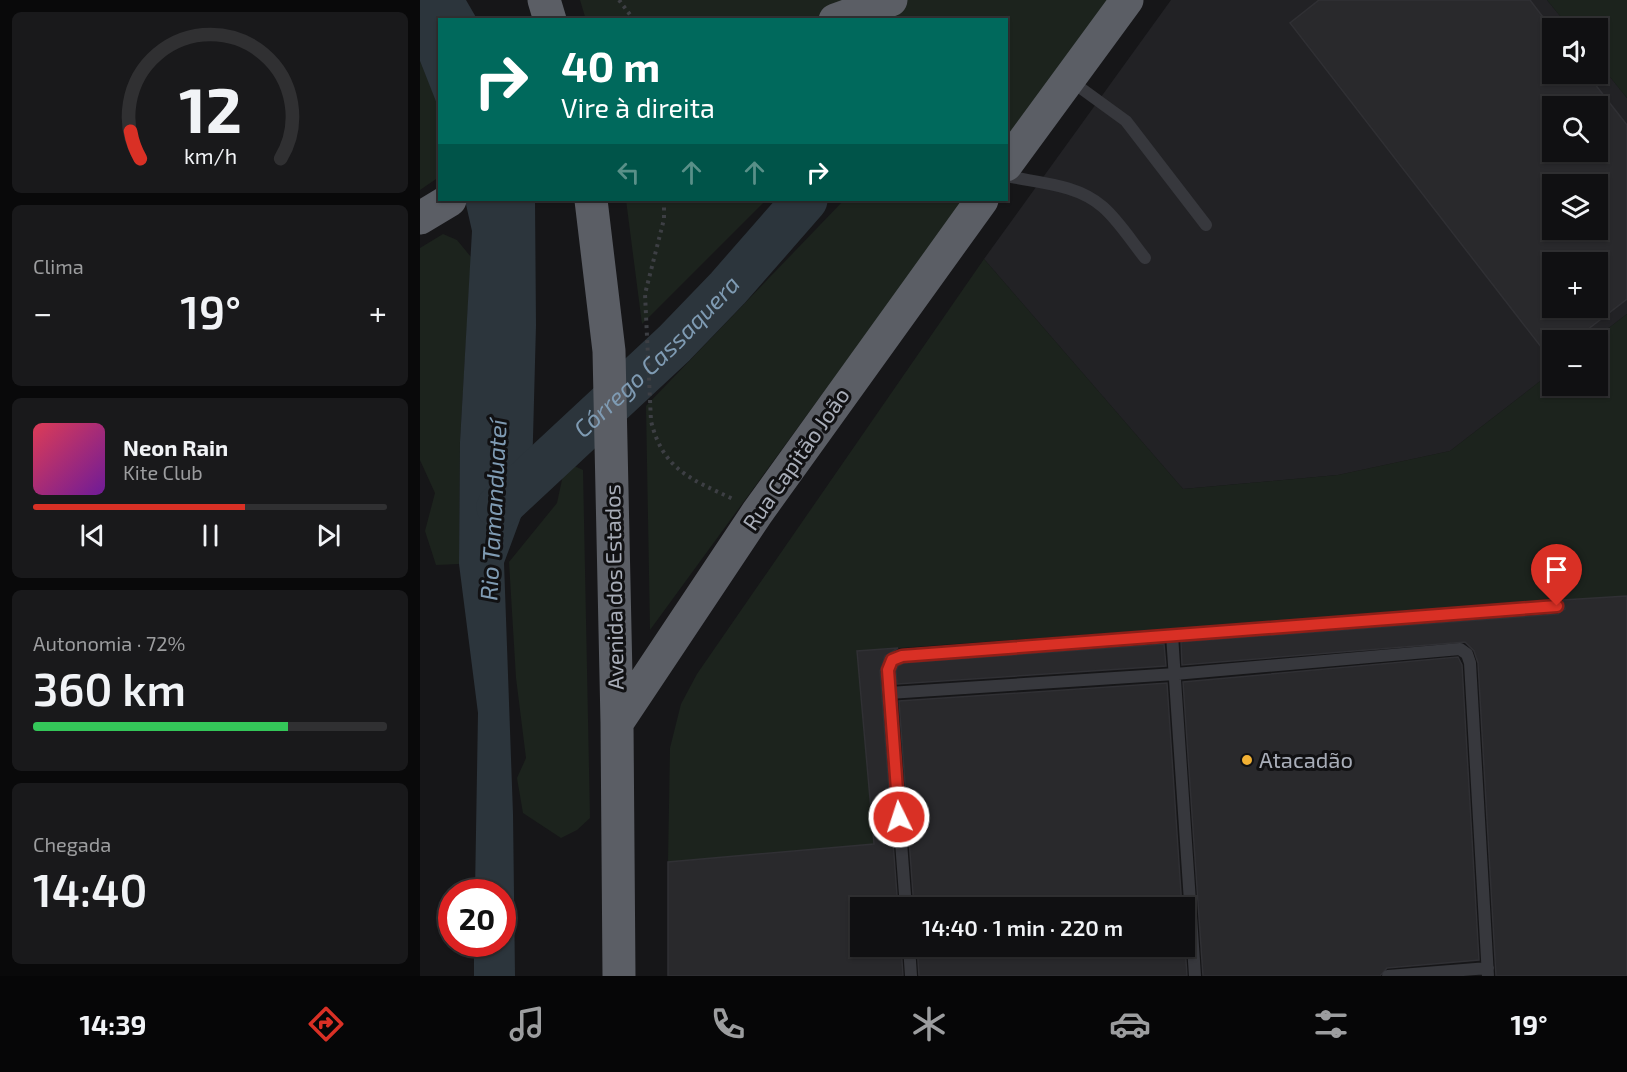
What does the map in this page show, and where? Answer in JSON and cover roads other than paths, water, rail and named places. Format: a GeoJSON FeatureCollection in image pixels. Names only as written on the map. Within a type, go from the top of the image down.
{"type":"FeatureCollection","features":[{"type":"Feature","properties":{"kind":"highway"},"geometry":{"type":"LineString","coordinates":[[544,0],[548,18]]}},
{"type":"Feature","properties":{"kind":"highway"},"geometry":{"type":"LineString","coordinates":[[841,18],[891,0]]}},
{"type":"Feature","properties":{"kind":"highway"},"geometry":{"type":"LineString","coordinates":[[1008,162],[1127,0]]}},
{"type":"Feature","properties":{"kind":"highway","name":"Avenida dos Estados"},"geometry":{"type":"LineString","coordinates":[[591,201],[609,351],[617,723],[619,976]]}},
{"type":"Feature","properties":{"kind":"highway","name":"Rua Capitão João"},"geometry":{"type":"LineString","coordinates":[[617,723],[757,513],[981,201]]}},
{"type":"Feature","properties":{"kind":"lane"},"geometry":{"type":"LineString","coordinates":[[1070,80],[1126,121],[1206,225]]}},
{"type":"Feature","properties":{"kind":"lane"},"geometry":{"type":"LineString","coordinates":[[1008,176],[1070,189],[1090,198],[1104,208],[1145,258]]}},
{"type":"Feature","properties":{"kind":"lane"},"geometry":{"type":"LineString","coordinates":[[905,897],[889,693],[888,670],[892,660],[902,656],[1557,606]]}},
{"type":"Feature","properties":{"kind":"lane"},"geometry":{"type":"LineString","coordinates":[[1172,635],[1195,976]]}},
{"type":"Feature","properties":{"kind":"lane"},"geometry":{"type":"LineString","coordinates":[[889,693],[1175,674],[1460,649],[1467,654],[1470,663],[1488,972],[1388,976]]}},
{"type":"Feature","properties":{"kind":"lane"},"geometry":{"type":"LineString","coordinates":[[910,957],[911,976]]}},
{"type":"Feature","properties":{"kind":"water"},"geometry":{"type":"Polygon","coordinates":[[[420,0],[466,0],[476,18],[438,18],[438,106],[420,61],[420,0]]]}},
{"type":"Feature","properties":{"kind":"water","name":"Rio Tamanduateí"},"geometry":{"type":"Polygon","coordinates":[[[465,201],[535,201],[536,325],[532,475],[524,509],[504,563],[514,879],[475,879],[478,713],[459,564],[460,442],[472,231],[465,201]]]}},
{"type":"Feature","properties":{"kind":"water"},"geometry":{"type":"Polygon","coordinates":[[[474,957],[515,957],[515,976],[474,976],[474,957]]]}},
{"type":"Feature","properties":{"kind":"waterway","name":"Córrego Cassaquera"},"geometry":{"type":"LineString","coordinates":[[499,507],[674,344],[728,288],[804,201]]}},
{"type":"Feature","properties":{"kind":"place","name":"Atacadão"},"geometry":{"type":"Point","coordinates":[1247,760]}}]}
